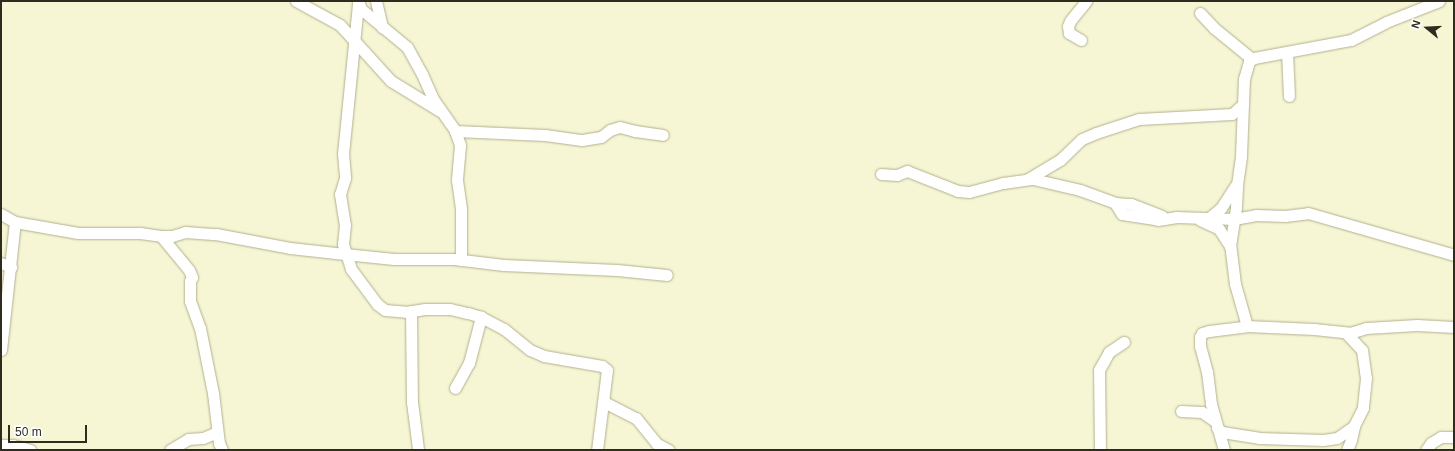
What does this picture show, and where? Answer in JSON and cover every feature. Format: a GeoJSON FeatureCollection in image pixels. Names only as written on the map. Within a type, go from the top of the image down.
{"type":"FeatureCollection","features":[{"type":"Feature","properties":{"kind":"street"},"geometry":{"type":"LineString","coordinates":[[296,1],[340,25],[391,82],[441,112]]}},
{"type":"Feature","properties":{"kind":"street"},"geometry":{"type":"LineString","coordinates":[[376,1],[382,27]]}},
{"type":"Feature","properties":{"kind":"street"},"geometry":{"type":"LineString","coordinates":[[1081,40],[1069,33],[1068,26],[1070,21],[1086,1]]}},
{"type":"Feature","properties":{"kind":"street"},"geometry":{"type":"LineString","coordinates":[[1246,326],[1235,284],[1230,246],[1241,156],[1246,68],[1249,61],[1252,59],[1351,40],[1412,11],[1439,1]]}},
{"type":"Feature","properties":{"kind":"street"},"geometry":{"type":"LineString","coordinates":[[358,3],[353,40],[343,153],[345,178],[340,194],[345,225],[342,244],[351,269],[377,304],[385,310],[394,312],[425,309],[450,309],[481,317],[504,329],[530,350],[544,356],[602,366],[607,370],[597,450]]}},
{"type":"Feature","properties":{"kind":"street"},"geometry":{"type":"LineString","coordinates":[[358,3],[361,9],[407,47],[441,112],[455,131],[460,144],[457,180],[461,209],[461,260]]}},
{"type":"Feature","properties":{"kind":"street"},"geometry":{"type":"LineString","coordinates":[[1200,13],[1214,28],[1252,59]]}},
{"type":"Feature","properties":{"kind":"street"},"geometry":{"type":"LineString","coordinates":[[1287,52],[1289,96]]}},
{"type":"Feature","properties":{"kind":"street"},"geometry":{"type":"LineString","coordinates":[[1028,179],[1060,160],[1082,139],[1096,133],[1139,119],[1232,114],[1243,104]]}},
{"type":"Feature","properties":{"kind":"street"},"geometry":{"type":"LineString","coordinates":[[455,131],[500,135],[545,135],[582,140],[601,137],[610,130],[620,127],[663,135]]}},
{"type":"Feature","properties":{"kind":"street"},"geometry":{"type":"LineString","coordinates":[[880,174],[897,175],[907,172],[958,190],[969,192],[1003,183],[1028,179],[1042,180],[1080,190],[1115,203],[1131,204],[1159,216],[1177,218],[1193,217],[1234,219],[1256,215],[1285,216],[1308,213],[1454,255]]}},
{"type":"Feature","properties":{"kind":"street"},"geometry":{"type":"LineString","coordinates":[[1210,218],[1221,208],[1237,185]]}},
{"type":"Feature","properties":{"kind":"street"},"geometry":{"type":"LineString","coordinates":[[1,214],[15,222],[78,233],[140,233],[161,236],[172,236],[185,232],[216,234],[290,248],[394,259],[461,260],[504,265],[617,270],[667,275]]}},
{"type":"Feature","properties":{"kind":"street"},"geometry":{"type":"LineString","coordinates":[[1193,217],[1219,229],[1230,246]]}},
{"type":"Feature","properties":{"kind":"street"},"geometry":{"type":"LineString","coordinates":[[1,350],[6,265],[15,222]]}},
{"type":"Feature","properties":{"kind":"street"},"geometry":{"type":"LineString","coordinates":[[161,236],[189,270],[192,277],[190,281],[190,301],[200,328],[213,392],[217,432],[222,450]]}},
{"type":"Feature","properties":{"kind":"street"},"geometry":{"type":"LineString","coordinates":[[411,311],[412,386],[418,449]]}},
{"type":"Feature","properties":{"kind":"street"},"geometry":{"type":"LineString","coordinates":[[455,388],[469,364],[481,317]]}},
{"type":"Feature","properties":{"kind":"street"},"geometry":{"type":"LineString","coordinates":[[1224,450],[1216,424],[1200,337],[1206,331],[1246,326],[1314,329],[1346,333],[1358,332],[1364,329],[1417,325],[1454,327]]}},
{"type":"Feature","properties":{"kind":"street"},"geometry":{"type":"LineString","coordinates":[[1346,450],[1351,440],[1354,426],[1363,408],[1366,378],[1362,350],[1364,329]]}},
{"type":"Feature","properties":{"kind":"street"},"geometry":{"type":"LineString","coordinates":[[1346,333],[1362,350]]}},
{"type":"Feature","properties":{"kind":"street"},"geometry":{"type":"LineString","coordinates":[[1100,450],[1099,370],[1109,352],[1124,342]]}},
{"type":"Feature","properties":{"kind":"street"},"geometry":{"type":"LineString","coordinates":[[604,402],[636,418],[657,447],[668,450]]}},
{"type":"Feature","properties":{"kind":"street"},"geometry":{"type":"LineString","coordinates":[[1181,411],[1202,412],[1216,424],[1222,432],[1259,438],[1323,440],[1337,438],[1354,426]]}},
{"type":"Feature","properties":{"kind":"street"},"geometry":{"type":"LineString","coordinates":[[170,450],[188,438],[203,438],[217,432]]}},
{"type":"Feature","properties":{"kind":"street"},"geometry":{"type":"LineString","coordinates":[[1426,450],[1431,443],[1441,437],[1454,437]]}},
{"type":"Feature","properties":{"kind":"street"},"geometry":{"type":"LineString","coordinates":[[1,445],[13,445],[30,450]]}}]}
